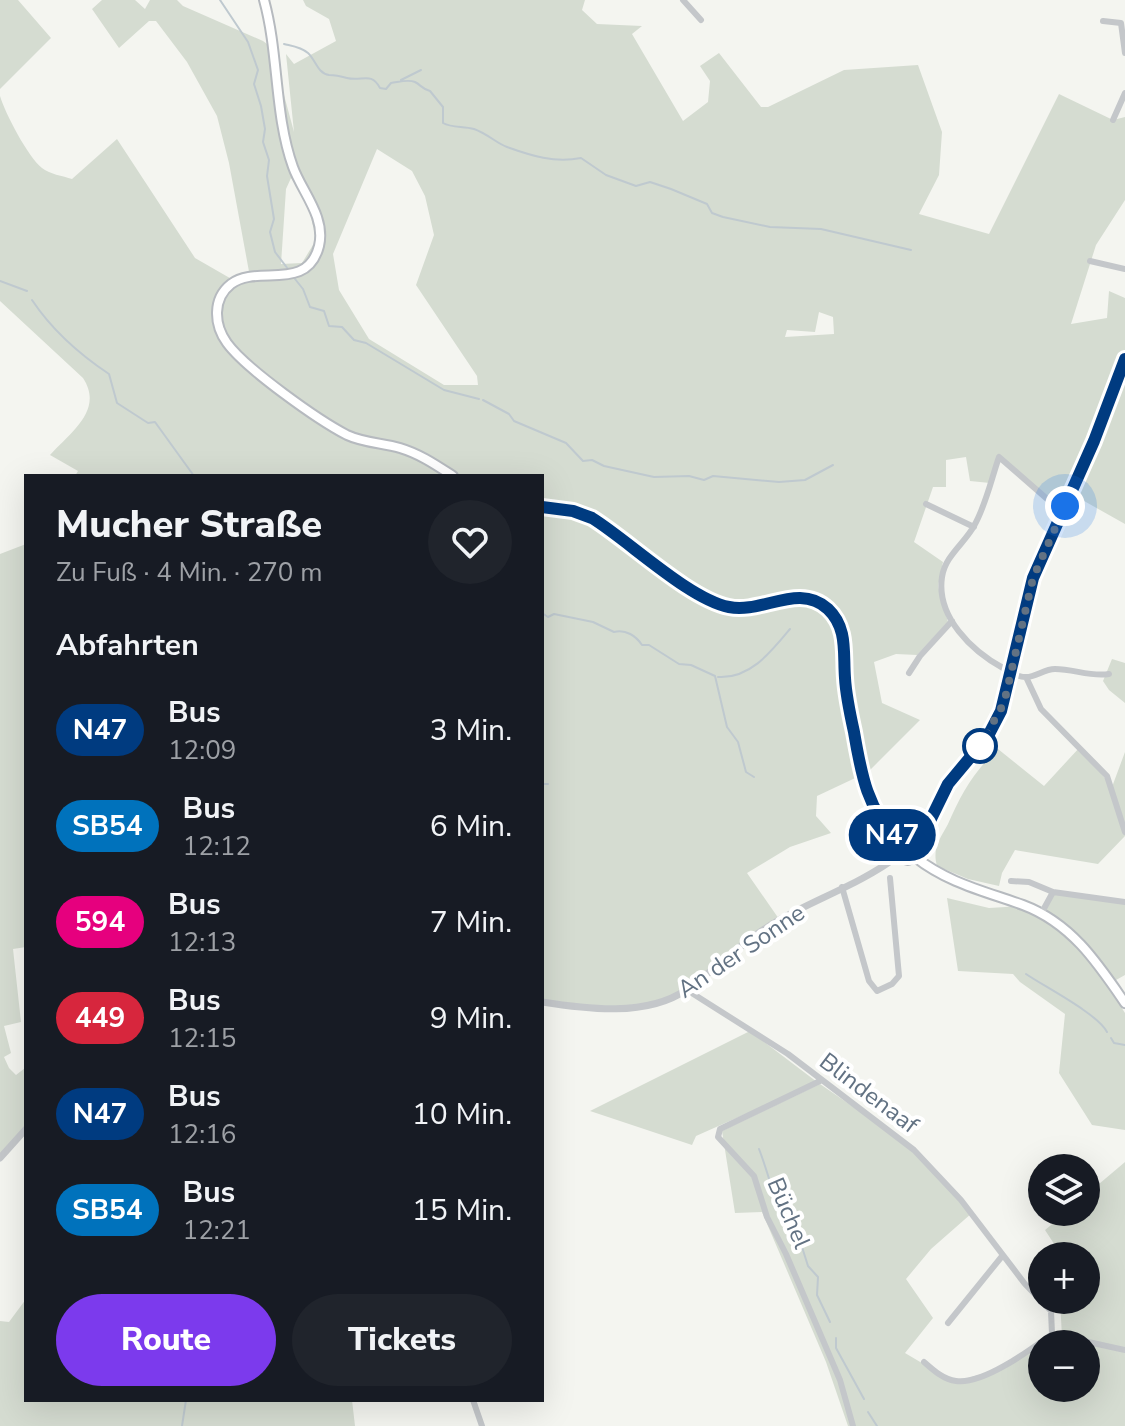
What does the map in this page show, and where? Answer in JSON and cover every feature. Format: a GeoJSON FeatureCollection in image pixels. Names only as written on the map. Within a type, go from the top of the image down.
{"type":"FeatureCollection","features":[{"type":"Feature","properties":{"kind":"main road"},"geometry":{"type":"LineString","coordinates":[[264,0],[288,149],[318,220],[320,242],[310,262],[294,273],[243,278],[230,285],[220,297],[217,309],[220,331],[236,353],[329,425],[351,437],[412,452],[450,474]]}},
{"type":"Feature","properties":{"kind":"main road"},"geometry":{"type":"LineString","coordinates":[[914,841],[925,831],[948,784],[988,735],[1001,711],[1033,578],[1094,441],[1125,359]]}},
{"type":"Feature","properties":{"kind":"main road"},"geometry":{"type":"LineString","coordinates":[[544,507],[573,511],[592,518],[715,603],[741,609],[802,598],[817,602],[829,611],[842,633],[847,699],[864,784],[878,818],[899,842]]}},
{"type":"Feature","properties":{"kind":"main road"},"geometry":{"type":"LineString","coordinates":[[907,838],[914,841],[918,847],[915,857],[908,860],[898,856],[896,849],[899,842],[907,838]]}},
{"type":"Feature","properties":{"kind":"main road"},"geometry":{"type":"LineString","coordinates":[[915,857],[955,882],[1041,914],[1063,927],[1082,943],[1125,1003]]}},
{"type":"Feature","properties":{"kind":"street"},"geometry":{"type":"LineString","coordinates":[[683,0],[701,20]]}},
{"type":"Feature","properties":{"kind":"street"},"geometry":{"type":"LineString","coordinates":[[1103,21],[1121,23],[1125,53]]}},
{"type":"Feature","properties":{"kind":"street"},"geometry":{"type":"LineString","coordinates":[[1113,120],[1125,93]]}},
{"type":"Feature","properties":{"kind":"street"},"geometry":{"type":"LineString","coordinates":[[1090,261],[1125,269]]}},
{"type":"Feature","properties":{"kind":"street"},"geometry":{"type":"LineString","coordinates":[[1062,512],[999,457],[974,527],[948,560],[942,575],[944,600],[952,621],[976,649],[1012,673],[1026,677],[1050,669],[1098,676],[1109,674]]}},
{"type":"Feature","properties":{"kind":"street"},"geometry":{"type":"LineString","coordinates":[[926,504],[974,527]]}},
{"type":"Feature","properties":{"kind":"street"},"geometry":{"type":"LineString","coordinates":[[909,673],[952,621]]}},
{"type":"Feature","properties":{"kind":"street"},"geometry":{"type":"LineString","coordinates":[[1026,677],[1041,709],[1107,776],[1125,832]]}},
{"type":"Feature","properties":{"kind":"street","name":"An der Sonne"},"geometry":{"type":"LineString","coordinates":[[544,1002],[587,1007],[636,1006],[669,1000],[687,990],[776,921],[878,870],[898,856]]}},
{"type":"Feature","properties":{"kind":"street"},"geometry":{"type":"LineString","coordinates":[[842,887],[869,981],[877,991],[892,984],[899,976],[890,878]]}},
{"type":"Feature","properties":{"kind":"street"},"geometry":{"type":"LineString","coordinates":[[1011,881],[1029,882],[1053,892],[1125,902]]}},
{"type":"Feature","properties":{"kind":"street"},"geometry":{"type":"LineString","coordinates":[[1041,914],[1053,892]]}},
{"type":"Feature","properties":{"kind":"street","name":"Blindenaaf"},"geometry":{"type":"LineString","coordinates":[[687,990],[788,1054],[914,1150],[961,1200],[1051,1311],[1052,1330]]}},
{"type":"Feature","properties":{"kind":"street","name":"Büchel"},"geometry":{"type":"LineString","coordinates":[[820,1081],[720,1129],[718,1137],[754,1176],[767,1217],[840,1380],[853,1426]]}},
{"type":"Feature","properties":{"kind":"street"},"geometry":{"type":"LineString","coordinates":[[0,1158],[24,1131]]}},
{"type":"Feature","properties":{"kind":"street"},"geometry":{"type":"LineString","coordinates":[[948,1323],[1003,1255]]}},
{"type":"Feature","properties":{"kind":"street"},"geometry":{"type":"LineString","coordinates":[[1100,1345],[1125,1350]]}},
{"type":"Feature","properties":{"kind":"street"},"geometry":{"type":"LineString","coordinates":[[924,1362],[954,1382],[965,1381],[999,1369],[1028,1350]]}},
{"type":"Feature","properties":{"kind":"street"},"geometry":{"type":"LineString","coordinates":[[474,1402],[482,1426]]}},
{"type":"Feature","properties":{"kind":"shaded area"},"geometry":{"type":"Polygon","coordinates":[[[0,0],[18,0],[51,38],[0,89],[0,0]]]}},
{"type":"Feature","properties":{"kind":"shaded area"},"geometry":{"type":"Polygon","coordinates":[[[102,0],[135,0],[145,9],[150,0],[177,0],[183,6],[263,41],[271,47],[294,132],[286,54],[294,64],[336,41],[329,19],[306,6],[303,0],[585,0],[582,10],[597,24],[642,26],[632,34],[683,121],[708,102],[710,81],[700,66],[719,53],[761,107],[768,107],[844,70],[918,65],[942,132],[939,175],[919,214],[989,234],[1059,94],[1113,120],[1125,117],[1125,200],[1096,245],[1071,324],[1107,318],[1109,291],[1125,298],[1125,350],[1094,434],[1062,502],[1054,502],[999,458],[990,483],[970,481],[966,457],[946,460],[946,487],[933,487],[914,542],[943,562],[938,586],[948,622],[917,655],[896,654],[874,662],[882,703],[920,720],[868,772],[817,796],[816,816],[831,833],[790,847],[747,873],[779,919],[669,1000],[607,1008],[544,1002],[544,474],[76,474],[78,471],[50,455],[82,420],[90,400],[83,378],[0,301],[0,96],[30,154],[42,168],[52,173],[72,179],[117,139],[195,258],[235,281],[250,277],[217,116],[187,62],[156,21],[149,21],[119,48],[92,9],[102,0]],[[377,149],[333,254],[339,290],[369,339],[444,385],[478,385],[477,376],[416,285],[434,235],[425,196],[412,171],[377,149]],[[291,178],[286,189],[281,264],[302,263],[316,240],[307,198],[291,178]],[[819,312],[815,332],[787,330],[785,337],[834,334],[833,317],[819,312]]]}},
{"type":"Feature","properties":{"kind":"shaded area"},"geometry":{"type":"Polygon","coordinates":[[[1125,383],[1125,524],[1077,497],[1125,383]]]}},
{"type":"Feature","properties":{"kind":"shaded area"},"geometry":{"type":"Polygon","coordinates":[[[24,545],[24,947],[13,949],[21,1022],[4,1026],[11,1053],[4,1057],[16,1075],[24,1069],[24,1131],[0,1158],[0,554],[24,545]]]}},
{"type":"Feature","properties":{"kind":"shaded area"},"geometry":{"type":"Polygon","coordinates":[[[1112,659],[1125,663],[1125,703],[1103,681],[1112,659]]]}},
{"type":"Feature","properties":{"kind":"shaded area"},"geometry":{"type":"Polygon","coordinates":[[[1080,747],[1112,787],[1125,752],[1125,836],[1098,864],[1015,850],[1002,873],[999,886],[968,879],[937,866],[935,854],[938,844],[958,803],[975,774],[998,749],[1044,786],[1080,747]]]}},
{"type":"Feature","properties":{"kind":"shaded area"},"geometry":{"type":"Polygon","coordinates":[[[1053,892],[1125,902],[1125,975],[1107,985],[1125,1013],[1125,1130],[1092,1125],[1059,1073],[1065,1014],[1013,974],[958,971],[947,898],[989,908],[1024,906],[1040,913],[1053,892]]]}},
{"type":"Feature","properties":{"kind":"shaded area"},"geometry":{"type":"Polygon","coordinates":[[[750,1031],[817,1082],[696,1136],[692,1145],[590,1111],[750,1031]]]}},
{"type":"Feature","properties":{"kind":"shaded area"},"geometry":{"type":"Polygon","coordinates":[[[820,1084],[907,1144],[972,1213],[931,1249],[906,1279],[933,1318],[905,1353],[954,1382],[999,1369],[1028,1350],[1028,1402],[1100,1402],[1100,1330],[1062,1330],[1061,1314],[1100,1314],[1100,1242],[1053,1242],[1045,1230],[1050,1226],[1100,1226],[1100,1183],[1125,1162],[1125,1426],[848,1426],[826,1362],[762,1212],[735,1213],[722,1131],[820,1084]]]}},
{"type":"Feature","properties":{"kind":"shaded area"},"geometry":{"type":"Polygon","coordinates":[[[24,1302],[24,1402],[352,1402],[355,1426],[0,1426],[0,1321],[9,1322],[24,1302]]]}},
{"type":"Feature","properties":{"kind":"waterway"},"geometry":{"type":"LineString","coordinates":[[220,0],[248,42],[258,70],[254,84],[261,106],[265,129],[263,142],[269,160],[267,176],[274,219],[270,232],[275,252],[288,269]]}},
{"type":"Feature","properties":{"kind":"waterway"},"geometry":{"type":"LineString","coordinates":[[284,44],[305,51],[325,74],[352,79],[370,78],[380,88],[386,89],[391,83],[415,82],[430,91],[443,107],[443,123],[474,129],[503,145],[534,156],[581,158],[606,175],[636,186],[650,182],[671,189],[707,204],[712,213],[723,217],[770,227],[821,229],[911,250]]}},
{"type":"Feature","properties":{"kind":"waterway"},"geometry":{"type":"LineString","coordinates":[[401,80],[421,70]]}},
{"type":"Feature","properties":{"kind":"waterway"},"geometry":{"type":"LineString","coordinates":[[295,279],[310,307],[324,311],[329,326],[342,327],[354,340],[366,343],[444,390],[479,399]]}},
{"type":"Feature","properties":{"kind":"waterway"},"geometry":{"type":"LineString","coordinates":[[0,281],[27,291]]}},
{"type":"Feature","properties":{"kind":"waterway"},"geometry":{"type":"LineString","coordinates":[[32,300],[67,341],[109,374],[117,403],[148,423],[155,422],[193,474]]}},
{"type":"Feature","properties":{"kind":"waterway"},"geometry":{"type":"LineString","coordinates":[[483,400],[509,414],[514,421],[566,443],[583,461],[592,460],[604,466],[654,477],[689,476],[704,480],[713,476],[779,482],[805,480],[833,465]]}},
{"type":"Feature","properties":{"kind":"waterway"},"geometry":{"type":"LineString","coordinates":[[544,614],[593,622],[614,632],[627,632],[642,645],[649,645],[679,664],[691,665],[715,676],[727,727],[738,742],[746,772],[754,777]]}},
{"type":"Feature","properties":{"kind":"waterway"},"geometry":{"type":"LineString","coordinates":[[718,677],[740,674],[750,669],[790,629]]}},
{"type":"Feature","properties":{"kind":"waterway"},"geometry":{"type":"LineString","coordinates":[[1026,974],[1082,1009],[1107,1032]]}},
{"type":"Feature","properties":{"kind":"waterway"},"geometry":{"type":"LineString","coordinates":[[1111,1038],[1114,1043],[1125,1045]]}},
{"type":"Feature","properties":{"kind":"waterway"},"geometry":{"type":"LineString","coordinates":[[759,1149],[791,1241],[802,1247],[808,1266],[818,1277],[817,1295],[830,1322]]}},
{"type":"Feature","properties":{"kind":"waterway"},"geometry":{"type":"LineString","coordinates":[[836,1338],[836,1348],[864,1399]]}},
{"type":"Feature","properties":{"kind":"waterway"},"geometry":{"type":"LineString","coordinates":[[182,1426],[186,1402]]}},
{"type":"Feature","properties":{"kind":"waterway"},"geometry":{"type":"LineString","coordinates":[[868,1412],[877,1426]]}},
{"type":"Feature","properties":{"kind":"bus line","name":"N47"},"geometry":{"type":"LineString","coordinates":[[544,507],[560,508],[592,518],[715,603],[741,609],[793,597],[810,599],[823,605],[837,621],[844,641],[847,699],[868,797],[878,818],[899,842],[907,838],[914,841],[925,831],[948,784],[988,736],[1001,711],[1033,578],[1094,441],[1125,359]]}},
{"type":"Feature","properties":{"kind":"route"},"geometry":{"type":"LineString","coordinates":[[980,746],[1004,703],[1033,578],[1065,506]]}}]}
